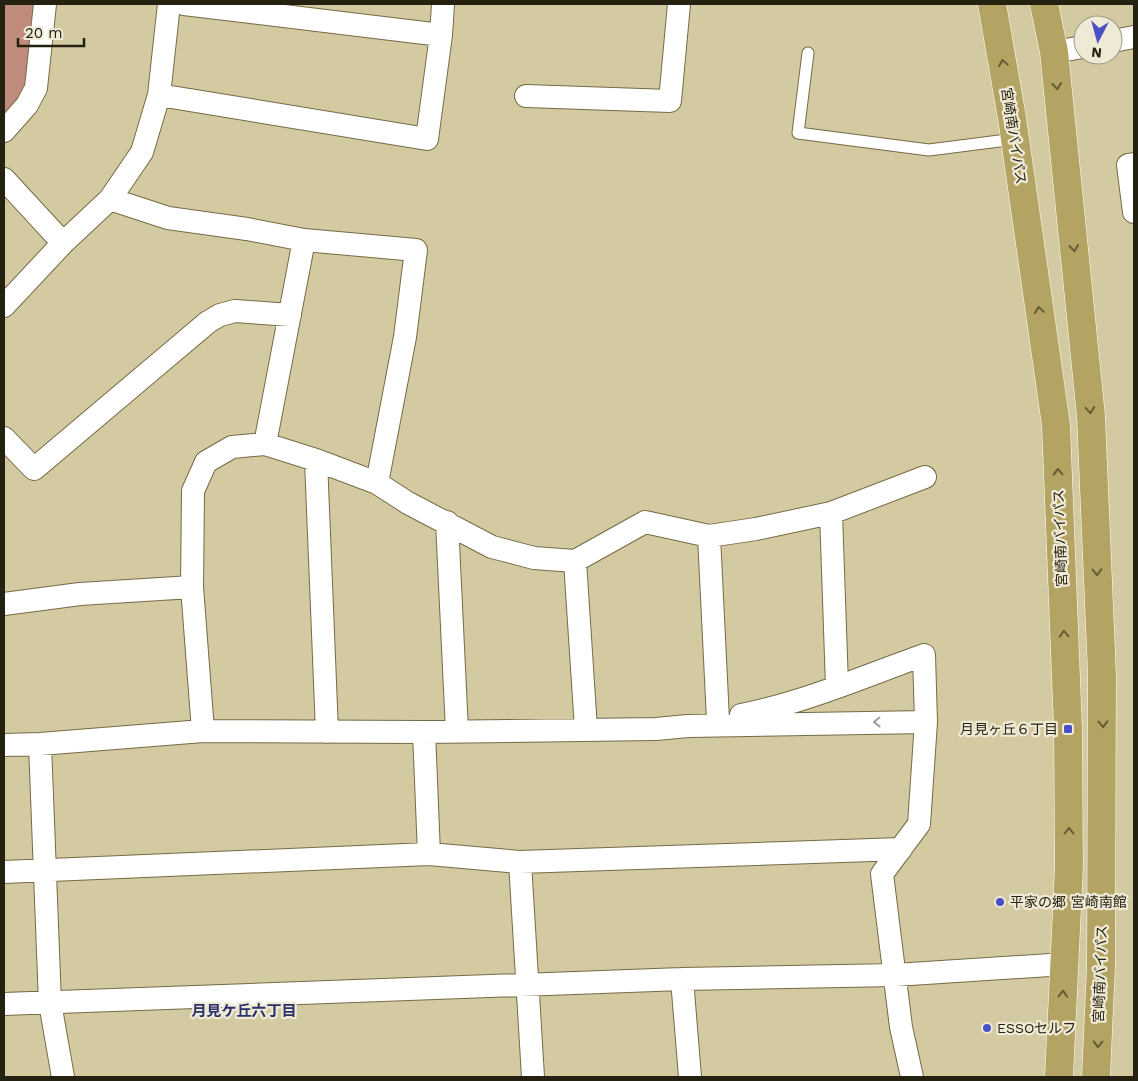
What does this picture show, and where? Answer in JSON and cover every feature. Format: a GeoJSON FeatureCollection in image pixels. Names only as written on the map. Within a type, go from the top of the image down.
{"type":"FeatureCollection","features":[{"type":"Feature","properties":{"kind":"highway","name":"宮崎南バイパス"},"geometry":{"type":"LineString","coordinates":[[992,4],[1015,139],[1056,425],[1068,729],[1069,866],[1059,1077]]}},
{"type":"Feature","properties":{"kind":"highway","name":"宮崎南バイパス"},"geometry":{"type":"LineString","coordinates":[[1044,4],[1054,52],[1091,416],[1103,732],[1101,966],[1096,1077]]}},
{"type":"Feature","properties":{"kind":"street"},"geometry":{"type":"LineString","coordinates":[[4,131],[27,104],[36,88],[45,4]]}},
{"type":"Feature","properties":{"kind":"street"},"geometry":{"type":"LineString","coordinates":[[4,306],[63,243],[110,199],[142,152],[159,95],[169,4]]}},
{"type":"Feature","properties":{"kind":"street"},"geometry":{"type":"LineString","coordinates":[[184,4],[441,35]]}},
{"type":"Feature","properties":{"kind":"street"},"geometry":{"type":"LineString","coordinates":[[159,95],[427,139],[441,35],[443,4]]}},
{"type":"Feature","properties":{"kind":"street"},"geometry":{"type":"LineString","coordinates":[[526,96],[670,101],[679,4]]}},
{"type":"Feature","properties":{"kind":"street"},"geometry":{"type":"LineString","coordinates":[[1054,52],[1073,48]]}},
{"type":"Feature","properties":{"kind":"street"},"geometry":{"type":"LineString","coordinates":[[1134,164],[1128,165],[1134,212]]}},
{"type":"Feature","properties":{"kind":"street"},"geometry":{"type":"LineString","coordinates":[[4,179],[63,243]]}},
{"type":"Feature","properties":{"kind":"street"},"geometry":{"type":"LineString","coordinates":[[110,199],[168,218],[247,229],[304,240],[416,250],[405,337],[377,483]]}},
{"type":"Feature","properties":{"kind":"street"},"geometry":{"type":"LineString","coordinates":[[265,444],[304,240]]}},
{"type":"Feature","properties":{"kind":"street"},"geometry":{"type":"LineString","coordinates":[[4,438],[34,469],[208,322],[220,315],[235,311],[290,315]]}},
{"type":"Feature","properties":{"kind":"street"},"geometry":{"type":"LineString","coordinates":[[203,731],[192,586],[193,491],[206,462],[232,447],[265,444],[316,460],[377,483],[408,503],[492,547],[534,558],[575,561],[644,522],[709,536],[756,529],[831,513],[925,477]]}},
{"type":"Feature","properties":{"kind":"street"},"geometry":{"type":"LineString","coordinates":[[316,460],[327,732]]}},
{"type":"Feature","properties":{"kind":"street"},"geometry":{"type":"LineString","coordinates":[[831,513],[837,686]]}},
{"type":"Feature","properties":{"kind":"street"},"geometry":{"type":"LineString","coordinates":[[447,522],[457,732]]}},
{"type":"Feature","properties":{"kind":"street"},"geometry":{"type":"LineString","coordinates":[[709,536],[718,720]]}},
{"type":"Feature","properties":{"kind":"street"},"geometry":{"type":"LineString","coordinates":[[575,561],[586,730]]}},
{"type":"Feature","properties":{"kind":"street"},"geometry":{"type":"LineString","coordinates":[[4,604],[80,594],[192,586]]}},
{"type":"Feature","properties":{"kind":"street"},"geometry":{"type":"LineString","coordinates":[[688,726],[761,711],[924,655],[926,722],[918,824],[882,874],[901,1027],[912,1077]]}},
{"type":"Feature","properties":{"kind":"street"},"geometry":{"type":"LineString","coordinates":[[4,745],[40,744],[203,731],[457,732],[926,722]]}},
{"type":"Feature","properties":{"kind":"street"},"geometry":{"type":"LineString","coordinates":[[424,732],[429,854]]}},
{"type":"Feature","properties":{"kind":"street"},"geometry":{"type":"LineString","coordinates":[[40,744],[50,1003],[63,1077]]}},
{"type":"Feature","properties":{"kind":"street"},"geometry":{"type":"LineString","coordinates":[[4,872],[429,854],[520,862],[901,849]]}},
{"type":"Feature","properties":{"kind":"street"},"geometry":{"type":"LineString","coordinates":[[520,862],[533,1077]]}},
{"type":"Feature","properties":{"kind":"street"},"geometry":{"type":"LineString","coordinates":[[4,1004],[682,978],[895,975],[1065,964]]}},
{"type":"Feature","properties":{"kind":"street"},"geometry":{"type":"LineString","coordinates":[[682,978],[690,1077]]}},
{"type":"Feature","properties":{"kind":"lane"},"geometry":{"type":"LineString","coordinates":[[808,53],[798,133],[929,150],[1015,139]]}},
{"type":"Feature","properties":{"kind":"shaded area"},"geometry":{"type":"Polygon","coordinates":[[[4,4],[37,4],[27,84],[18,104],[4,118],[4,4]]]}},
{"type":"Feature","properties":{"kind":"place","name":"月見ヶ丘６丁目"},"geometry":{"type":"Point","coordinates":[1068,729]}},
{"type":"Feature","properties":{"kind":"place","name":"平家の郷 宮崎南館"},"geometry":{"type":"Point","coordinates":[1000,902]}},
{"type":"Feature","properties":{"kind":"place","name":"ESSOセルフ"},"geometry":{"type":"Point","coordinates":[987,1028]}},
{"type":"Feature","properties":{"kind":"district","name":"月見ケ丘六丁目"},"geometry":{"type":"Point","coordinates":[244,1011]}}]}
